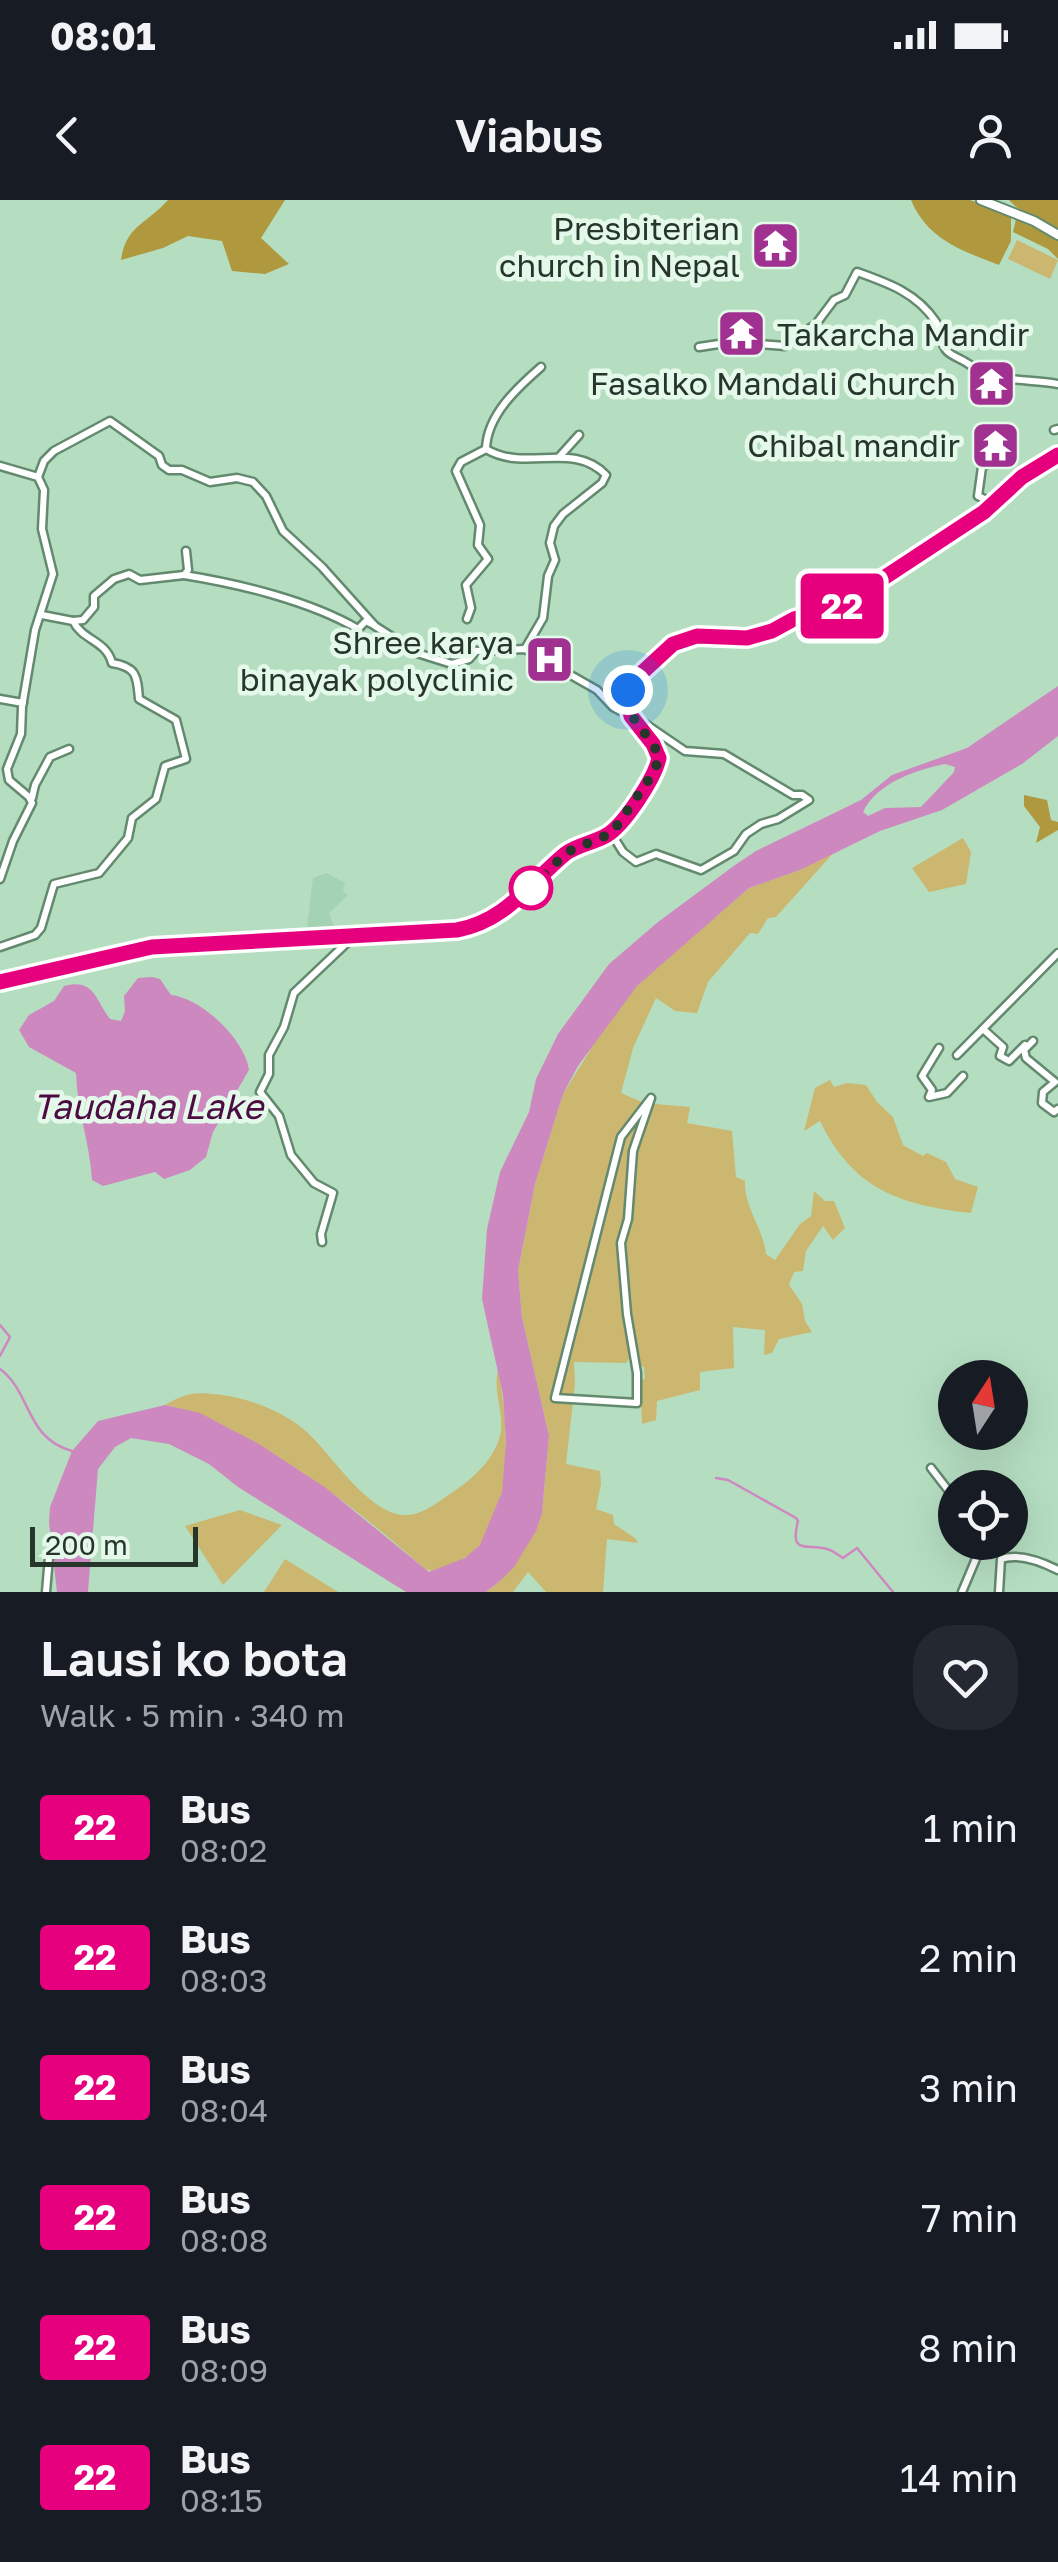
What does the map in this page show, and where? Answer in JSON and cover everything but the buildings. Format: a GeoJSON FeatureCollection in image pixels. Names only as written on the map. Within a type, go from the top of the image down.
{"type":"FeatureCollection","features":[{"type":"Feature","properties":{"kind":"main road"},"geometry":{"type":"LineString","coordinates":[[981,200],[1058,235]]}},
{"type":"Feature","properties":{"kind":"main road"},"geometry":{"type":"LineString","coordinates":[[0,982],[152,947],[457,930],[481,925],[525,894],[567,852],[611,832],[658,763],[653,744],[634,720],[627,698],[634,680],[680,638],[747,638],[841,606],[984,512],[1022,477],[1058,455]]}},
{"type":"Feature","properties":{"kind":"street"},"geometry":{"type":"LineString","coordinates":[[699,347],[732,342],[785,346],[816,324],[834,300],[845,295],[857,272],[894,285],[919,302],[938,325],[941,343],[948,352],[976,371],[1008,381],[1058,384]]}},
{"type":"Feature","properties":{"kind":"street"},"geometry":{"type":"LineString","coordinates":[[486,449],[487,434],[502,408],[541,367]]}},
{"type":"Feature","properties":{"kind":"street"},"geometry":{"type":"LineString","coordinates":[[32,800],[8,775],[22,734],[35,630],[53,574],[42,530],[44,490],[38,477],[44,461],[54,451],[107,421],[159,456],[162,466],[169,470],[182,470],[210,482],[237,478],[253,482],[266,496],[283,531],[376,626]]}},
{"type":"Feature","properties":{"kind":"street"},"geometry":{"type":"LineString","coordinates":[[560,456],[580,435]]}},
{"type":"Feature","properties":{"kind":"street"},"geometry":{"type":"LineString","coordinates":[[486,449],[526,462],[560,456],[598,467],[606,475],[554,526],[550,543],[555,560],[548,576],[542,618],[525,649]]}},
{"type":"Feature","properties":{"kind":"street"},"geometry":{"type":"LineString","coordinates":[[467,619],[471,608],[466,585],[488,559],[478,545],[480,525],[456,471],[461,462],[486,449]]}},
{"type":"Feature","properties":{"kind":"street"},"geometry":{"type":"LineString","coordinates":[[993,504],[978,496],[977,490],[982,467],[994,460],[996,450]]}},
{"type":"Feature","properties":{"kind":"street"},"geometry":{"type":"LineString","coordinates":[[0,466],[38,477]]}},
{"type":"Feature","properties":{"kind":"street"},"geometry":{"type":"LineString","coordinates":[[184,576],[188,570],[186,551]]}},
{"type":"Feature","properties":{"kind":"street"},"geometry":{"type":"LineString","coordinates":[[42,616],[83,620],[94,606],[94,596],[114,578],[129,574],[140,580],[184,576],[252,589],[330,614],[358,629],[366,621],[417,653],[452,664],[469,659],[476,651],[525,649],[597,690],[614,708],[685,751],[724,754],[792,795],[809,800],[778,819],[760,824],[734,850],[702,870],[656,854],[636,862],[623,852],[611,832]]}},
{"type":"Feature","properties":{"kind":"street"},"geometry":{"type":"LineString","coordinates":[[0,947],[35,934],[54,884],[99,872],[128,838],[132,818],[156,799],[164,766],[186,760],[176,720],[139,699],[137,674],[130,666],[112,663],[100,642],[83,636],[73,621]]}},
{"type":"Feature","properties":{"kind":"street"},"geometry":{"type":"LineString","coordinates":[[0,699],[23,703]]}},
{"type":"Feature","properties":{"kind":"street"},"geometry":{"type":"LineString","coordinates":[[0,879],[35,785],[50,757],[69,749]]}},
{"type":"Feature","properties":{"kind":"street"},"geometry":{"type":"LineString","coordinates":[[322,1242],[333,1193],[314,1183],[292,1155],[279,1116],[260,1092],[269,1074],[269,1055],[284,1027],[294,993],[353,936]]}},
{"type":"Feature","properties":{"kind":"street"},"geometry":{"type":"LineString","coordinates":[[957,1056],[1058,953]]}},
{"type":"Feature","properties":{"kind":"street"},"geometry":{"type":"LineString","coordinates":[[982,1029],[1002,1047],[1000,1056],[1009,1061],[1033,1040],[1024,1050],[1026,1058],[1055,1082],[1043,1092],[1042,1104],[1054,1112],[1058,1109]]}},
{"type":"Feature","properties":{"kind":"street"},"geometry":{"type":"LineString","coordinates":[[939,1048],[922,1076],[932,1090],[929,1097],[947,1093],[963,1076]]}},
{"type":"Feature","properties":{"kind":"street"},"geometry":{"type":"LineString","coordinates":[[651,1098],[633,1150],[628,1219],[621,1243],[637,1373],[636,1403],[555,1398],[621,1137],[651,1098]]}},
{"type":"Feature","properties":{"kind":"street"},"geometry":{"type":"LineString","coordinates":[[932,1468],[938,1476]]}},
{"type":"Feature","properties":{"kind":"street"},"geometry":{"type":"LineString","coordinates":[[46,1592],[52,1555]]}},
{"type":"Feature","properties":{"kind":"street"},"geometry":{"type":"LineString","coordinates":[[999,1592],[1001,1559],[1012,1555],[1058,1570]]}},
{"type":"Feature","properties":{"kind":"street"},"geometry":{"type":"LineString","coordinates":[[962,1592],[975,1560]]}},
{"type":"Feature","properties":{"kind":"shaded area"},"geometry":{"type":"Polygon","coordinates":[[[168,200],[285,200],[261,238],[289,264],[265,274],[232,271],[222,241],[188,236],[121,260],[127,239],[168,200]]]}},
{"type":"Feature","properties":{"kind":"shaded area"},"geometry":{"type":"Polygon","coordinates":[[[911,200],[970,200],[1011,214],[1011,241],[999,265],[959,249],[936,234],[911,200]]]}},
{"type":"Feature","properties":{"kind":"shaded area"},"geometry":{"type":"Polygon","coordinates":[[[1009,200],[1058,200],[1058,230],[1016,207],[1009,200]]]}},
{"type":"Feature","properties":{"kind":"shaded area"},"geometry":{"type":"Polygon","coordinates":[[[1016,219],[1058,239],[1058,259],[1048,249],[1013,232],[1016,219]]]}},
{"type":"Feature","properties":{"kind":"shaded area"},"geometry":{"type":"Polygon","coordinates":[[[1017,240],[1058,260],[1050,279],[1008,259],[1017,240]]]}},
{"type":"Feature","properties":{"kind":"shaded area"},"geometry":{"type":"Polygon","coordinates":[[[1024,795],[1047,800],[1051,820],[1058,822],[1058,830],[1036,843],[1040,827],[1024,806],[1024,795]]]}},
{"type":"Feature","properties":{"kind":"shaded area"},"geometry":{"type":"Polygon","coordinates":[[[963,838],[971,852],[966,884],[929,892],[912,868],[963,838]]]}},
{"type":"Feature","properties":{"kind":"shaded area"},"geometry":{"type":"Polygon","coordinates":[[[836,850],[776,917],[768,918],[758,934],[750,933],[708,982],[697,1013],[675,1011],[656,998],[633,1048],[621,1093],[644,1103],[690,1107],[687,1123],[732,1131],[736,1177],[745,1181],[747,1200],[766,1254],[775,1260],[800,1224],[811,1216],[814,1191],[825,1201],[834,1201],[845,1228],[833,1240],[823,1226],[806,1251],[803,1271],[794,1272],[789,1285],[802,1304],[812,1332],[779,1339],[772,1353],[764,1355],[765,1330],[733,1327],[734,1368],[700,1372],[700,1390],[657,1401],[656,1420],[642,1424],[640,1380],[645,1379],[640,1356],[631,1355],[626,1363],[574,1362],[566,1464],[600,1471],[596,1509],[613,1515],[614,1524],[638,1543],[607,1539],[603,1592],[546,1592],[528,1572],[513,1592],[486,1592],[500,1581],[542,1513],[549,1436],[522,1317],[518,1271],[535,1184],[563,1094],[612,1015],[637,985],[749,888],[800,870],[836,850]]]}},
{"type":"Feature","properties":{"kind":"shaded area"},"geometry":{"type":"Polygon","coordinates":[[[327,873],[345,883],[343,891],[348,895],[329,913],[337,934],[306,936],[313,878],[327,873]]]}},
{"type":"Feature","properties":{"kind":"shaded area"},"geometry":{"type":"Polygon","coordinates":[[[830,1080],[834,1087],[847,1083],[866,1085],[893,1117],[903,1145],[946,1162],[955,1179],[978,1187],[971,1213],[922,1205],[881,1190],[847,1163],[820,1121],[804,1131],[815,1088],[830,1080]]]}},
{"type":"Feature","properties":{"kind":"shaded area"},"geometry":{"type":"Polygon","coordinates":[[[498,1370],[506,1436],[499,1506],[481,1544],[460,1561],[435,1572],[425,1569],[353,1509],[277,1456],[201,1417],[165,1405],[186,1395],[205,1393],[234,1397],[270,1409],[311,1436],[352,1483],[377,1504],[409,1515],[431,1507],[456,1490],[491,1456],[501,1430],[498,1370]]]}},
{"type":"Feature","properties":{"kind":"shaded area"},"geometry":{"type":"Polygon","coordinates":[[[240,1510],[282,1525],[223,1585],[185,1526],[240,1510]]]}},
{"type":"Feature","properties":{"kind":"shaded area"},"geometry":{"type":"Polygon","coordinates":[[[285,1559],[338,1592],[264,1592],[285,1559]]]}},
{"type":"Feature","properties":{"kind":"water"},"geometry":{"type":"Polygon","coordinates":[[[1058,686],[1058,736],[1022,764],[942,810],[880,831],[800,870],[749,888],[637,986],[578,1066],[563,1094],[535,1184],[518,1271],[522,1317],[549,1436],[542,1513],[514,1567],[500,1581],[486,1592],[406,1592],[238,1487],[209,1464],[169,1444],[131,1438],[115,1447],[98,1469],[88,1592],[57,1592],[50,1507],[72,1451],[98,1421],[165,1405],[200,1413],[259,1444],[326,1488],[429,1572],[465,1558],[480,1545],[502,1492],[506,1442],[503,1395],[482,1299],[487,1229],[500,1172],[529,1112],[536,1079],[558,1034],[609,964],[735,865],[861,800],[892,775],[967,748],[1058,686]],[[945,764],[898,779],[878,793],[863,812],[868,816],[885,808],[921,807],[955,767],[945,764]]]}},
{"type":"Feature","properties":{"kind":"water","name":"Taudaha Lake"},"geometry":{"type":"Polygon","coordinates":[[[138,978],[160,979],[171,995],[195,1004],[220,1022],[239,1046],[249,1070],[213,1132],[206,1157],[190,1170],[164,1179],[155,1172],[103,1186],[92,1180],[76,1073],[29,1047],[19,1030],[29,1015],[54,1001],[64,986],[74,984],[88,988],[110,1019],[121,1021],[124,996],[138,978]]]}},
{"type":"Feature","properties":{"kind":"waterway"},"geometry":{"type":"LineString","coordinates":[[0,1325],[10,1337],[0,1356]]}},
{"type":"Feature","properties":{"kind":"waterway"},"geometry":{"type":"LineString","coordinates":[[0,1369],[18,1390],[45,1436],[72,1451]]}},
{"type":"Feature","properties":{"kind":"waterway"},"geometry":{"type":"LineString","coordinates":[[716,1478],[728,1480],[796,1518],[796,1539],[802,1546],[828,1549],[843,1558],[857,1548],[893,1592]]}},
{"type":"Feature","properties":{"kind":"bus line","name":"22"},"geometry":{"type":"LineString","coordinates":[[0,982],[152,947],[457,930],[481,925],[525,894],[567,852],[612,833],[635,802],[659,758],[631,716],[628,690],[650,663],[680,638],[747,638],[841,606],[984,512],[1022,477],[1058,455]]}},
{"type":"Feature","properties":{"kind":"place","name":"Presbiterian church in Nepal"},"geometry":{"type":"Point","coordinates":[775,246]}},
{"type":"Feature","properties":{"kind":"place","name":"Takarcha Mandir"},"geometry":{"type":"Point","coordinates":[742,334]}},
{"type":"Feature","properties":{"kind":"place","name":"Fasalko Mandali Church"},"geometry":{"type":"Point","coordinates":[991,383]}},
{"type":"Feature","properties":{"kind":"place","name":"Chibal mandir"},"geometry":{"type":"Point","coordinates":[995,445]}},
{"type":"Feature","properties":{"kind":"place","name":"Shree karya binayak polyclinic"},"geometry":{"type":"Point","coordinates":[549,660]}},
{"type":"Feature","properties":{"kind":"route"},"geometry":{"type":"LineString","coordinates":[[531,888],[525,894],[567,852],[612,833],[654,772],[659,758],[631,716],[628,690]]}}]}
